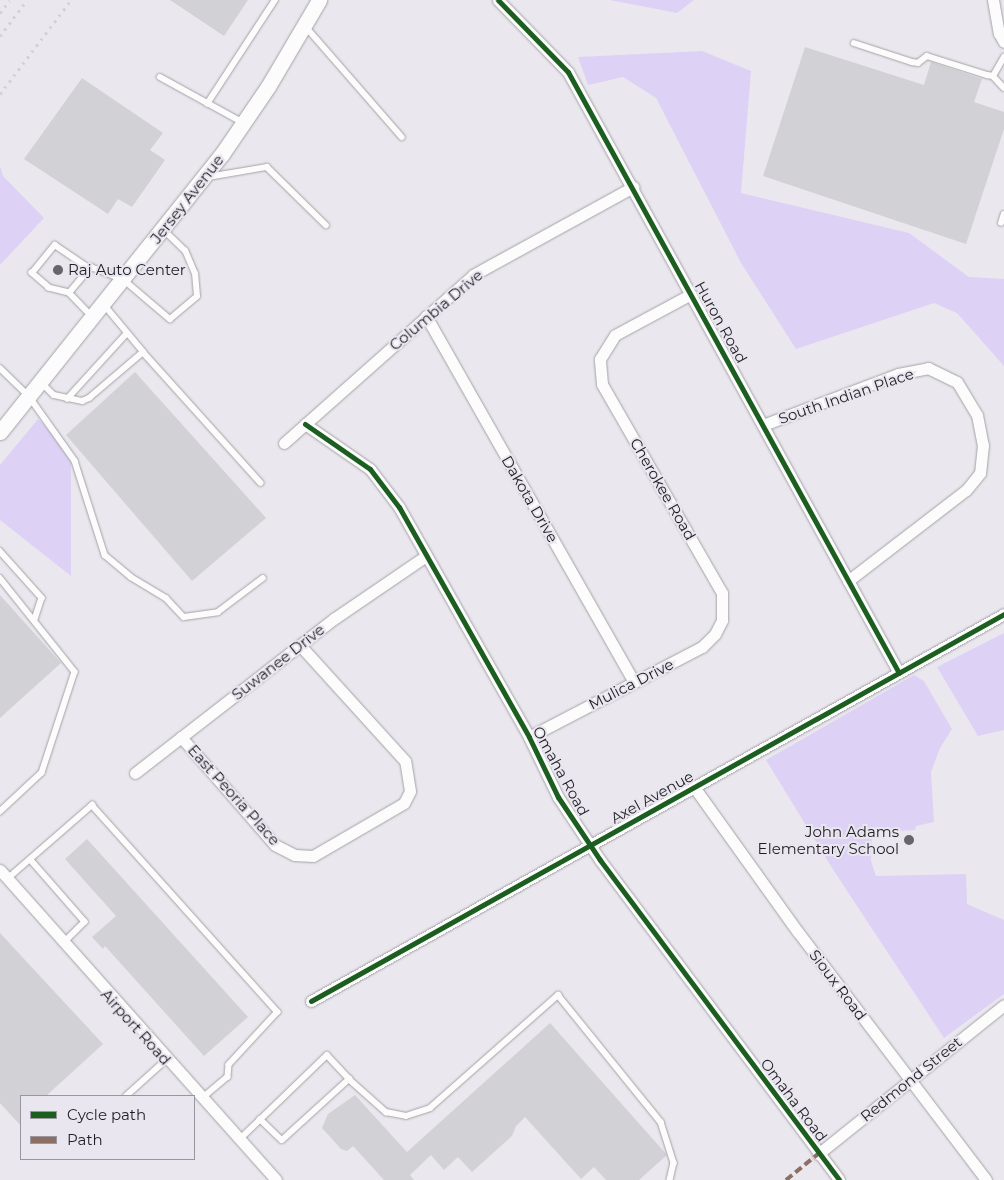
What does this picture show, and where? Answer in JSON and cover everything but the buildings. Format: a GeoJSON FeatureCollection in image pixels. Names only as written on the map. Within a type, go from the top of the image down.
{"type":"FeatureCollection","features":[{"type":"Feature","properties":{"kind":"main road","name":"Jersey Avenue"},"geometry":{"type":"LineString","coordinates":[[0,432],[204,177],[244,123],[319,0]]}},
{"type":"Feature","properties":{"kind":"street","name":"Huron Road"},"geometry":{"type":"LineString","coordinates":[[498,0],[568,72],[899,673]]}},
{"type":"Feature","properties":{"kind":"street"},"geometry":{"type":"LineString","coordinates":[[993,0],[999,33],[1004,42]]}},
{"type":"Feature","properties":{"kind":"street","name":"Columbia Drive"},"geometry":{"type":"LineString","coordinates":[[284,443],[473,275],[633,187]]}},
{"type":"Feature","properties":{"kind":"street","name":"Cherokee Road"},"geometry":{"type":"LineString","coordinates":[[691,294],[615,335],[600,359],[602,384],[722,593],[722,620]]}},
{"type":"Feature","properties":{"kind":"street","name":"Dakota Drive"},"geometry":{"type":"LineString","coordinates":[[426,316],[634,682]]}},
{"type":"Feature","properties":{"kind":"street","name":"South Indian Place"},"geometry":{"type":"LineString","coordinates":[[763,425],[898,374],[928,368],[956,382],[977,415],[981,435],[980,473],[966,490],[848,581]]}},
{"type":"Feature","properties":{"kind":"street","name":"Omaha Road"},"geometry":{"type":"LineString","coordinates":[[306,424],[370,469],[399,508],[529,737],[558,797],[590,845],[839,1180]]}},
{"type":"Feature","properties":{"kind":"street","name":"Suwanee Drive"},"geometry":{"type":"LineString","coordinates":[[135,773],[300,645],[426,556]]}},
{"type":"Feature","properties":{"kind":"street","name":"Axel Avenue"},"geometry":{"type":"LineString","coordinates":[[311,1001],[1004,614]]}},
{"type":"Feature","properties":{"kind":"street","name":"Mulica Drive"},"geometry":{"type":"LineString","coordinates":[[529,737],[702,647],[715,634],[722,620]]}},
{"type":"Feature","properties":{"kind":"street","name":"East Peoria Place"},"geometry":{"type":"LineString","coordinates":[[182,737],[275,845],[305,857],[313,856],[404,803],[410,791],[405,761],[300,645]]}},
{"type":"Feature","properties":{"kind":"street","name":"Sioux Road"},"geometry":{"type":"LineString","coordinates":[[694,787],[798,932],[986,1180]]}},
{"type":"Feature","properties":{"kind":"street","name":"Airport Road"},"geometry":{"type":"LineString","coordinates":[[4,874],[62,944],[276,1180]]}},
{"type":"Feature","properties":{"kind":"street","name":"Redmond Street"},"geometry":{"type":"LineString","coordinates":[[818,1154],[1004,1005]]}},
{"type":"Feature","properties":{"kind":"lane"},"geometry":{"type":"LineString","coordinates":[[207,104],[275,0]]}},
{"type":"Feature","properties":{"kind":"lane"},"geometry":{"type":"LineString","coordinates":[[305,25],[402,137]]}},
{"type":"Feature","properties":{"kind":"lane"},"geometry":{"type":"LineString","coordinates":[[854,43],[912,62],[918,63],[927,56],[993,76],[1004,88]]}},
{"type":"Feature","properties":{"kind":"lane"},"geometry":{"type":"LineString","coordinates":[[993,76],[1004,57]]}},
{"type":"Feature","properties":{"kind":"lane"},"geometry":{"type":"LineString","coordinates":[[160,77],[244,123]]}},
{"type":"Feature","properties":{"kind":"lane"},"geometry":{"type":"LineString","coordinates":[[204,177],[267,167],[326,225]]}},
{"type":"Feature","properties":{"kind":"lane"},"geometry":{"type":"LineString","coordinates":[[1001,223],[1004,214]]}},
{"type":"Feature","properties":{"kind":"lane"},"geometry":{"type":"LineString","coordinates":[[92,318],[69,293],[49,288],[32,273],[55,245],[89,268],[123,279],[170,319],[196,296],[195,274],[185,250],[162,229]]}},
{"type":"Feature","properties":{"kind":"lane"},"geometry":{"type":"LineString","coordinates":[[69,293],[89,268]]}},
{"type":"Feature","properties":{"kind":"lane"},"geometry":{"type":"LineString","coordinates":[[103,304],[143,352],[261,483]]}},
{"type":"Feature","properties":{"kind":"lane"},"geometry":{"type":"LineString","coordinates":[[66,399],[128,333]]}},
{"type":"Feature","properties":{"kind":"lane"},"geometry":{"type":"LineString","coordinates":[[40,382],[54,395],[66,399],[89,398],[143,352]]}},
{"type":"Feature","properties":{"kind":"lane"},"geometry":{"type":"LineString","coordinates":[[0,368],[29,396],[75,461],[105,555],[131,577],[166,598],[184,617],[218,612],[263,578]]}},
{"type":"Feature","properties":{"kind":"lane"},"geometry":{"type":"LineString","coordinates":[[0,551],[42,598],[35,620]]}},
{"type":"Feature","properties":{"kind":"lane"},"geometry":{"type":"LineString","coordinates":[[0,578],[75,672],[42,773],[0,812]]}},
{"type":"Feature","properties":{"kind":"lane"},"geometry":{"type":"LineString","coordinates":[[4,874],[31,860],[92,805],[278,1012],[229,1066],[228,1077],[202,1100]]}},
{"type":"Feature","properties":{"kind":"lane"},"geometry":{"type":"LineString","coordinates":[[31,860],[85,922],[62,944]]}},
{"type":"Feature","properties":{"kind":"lane"},"geometry":{"type":"LineString","coordinates":[[239,1140],[327,1054],[349,1079],[386,1112],[406,1116],[430,1108],[558,995],[661,1122],[674,1163],[670,1180]]}},
{"type":"Feature","properties":{"kind":"lane"},"geometry":{"type":"LineString","coordinates":[[127,1095],[166,1060]]}},
{"type":"Feature","properties":{"kind":"lane"},"geometry":{"type":"LineString","coordinates":[[260,1119],[282,1140],[349,1079]]}},
{"type":"Feature","properties":{"kind":"shaded area"},"geometry":{"type":"Polygon","coordinates":[[[610,0],[694,0],[677,13],[610,0]]]}},
{"type":"Feature","properties":{"kind":"shaded area"},"geometry":{"type":"Polygon","coordinates":[[[702,51],[751,71],[741,193],[909,233],[969,277],[1004,279],[1004,366],[957,313],[934,303],[796,349],[741,263],[656,98],[623,77],[588,85],[578,57],[702,51]]]}},
{"type":"Feature","properties":{"kind":"shaded area"},"geometry":{"type":"Polygon","coordinates":[[[0,166],[3,176],[44,218],[0,265],[0,166]]]}},
{"type":"Feature","properties":{"kind":"shaded area"},"geometry":{"type":"Polygon","coordinates":[[[38,419],[71,452],[71,576],[0,520],[0,465],[38,419]]]}},
{"type":"Feature","properties":{"kind":"shaded area"},"geometry":{"type":"Polygon","coordinates":[[[1004,633],[1004,730],[978,736],[937,667],[1004,633]]]}},
{"type":"Feature","properties":{"kind":"shaded area","name":"John Adams Elementary School"},"geometry":{"type":"Polygon","coordinates":[[[914,675],[924,681],[952,729],[940,748],[931,772],[934,822],[916,826],[915,830],[872,832],[871,861],[876,876],[966,874],[967,904],[1004,920],[1004,994],[944,1038],[834,871],[766,760],[914,675]]]}},
{"type":"Feature","properties":{"kind":"railway"},"geometry":{"type":"LineString","coordinates":[[0,13],[10,0]]}},
{"type":"Feature","properties":{"kind":"railway"},"geometry":{"type":"LineString","coordinates":[[0,36],[27,0]]}},
{"type":"Feature","properties":{"kind":"railway"},"geometry":{"type":"LineString","coordinates":[[0,94],[71,0]]}},
{"type":"Feature","properties":{"kind":"marked path"},"geometry":{"type":"LineString","coordinates":[[786,1180],[818,1154]]}},
{"type":"Feature","properties":{"kind":"cycle path"},"geometry":{"type":"LineString","coordinates":[[498,0],[568,72],[899,673]]}},
{"type":"Feature","properties":{"kind":"cycle path"},"geometry":{"type":"LineString","coordinates":[[305,424],[370,469],[399,507],[529,737],[558,797],[600,860],[839,1180]]}},
{"type":"Feature","properties":{"kind":"cycle path"},"geometry":{"type":"LineString","coordinates":[[311,1001],[1004,614]]}},
{"type":"Feature","properties":{"kind":"place","name":"Raj Auto Center"},"geometry":{"type":"Point","coordinates":[58,270]}},
{"type":"Feature","properties":{"kind":"place","name":"John Adams Elementary School"},"geometry":{"type":"Point","coordinates":[909,840]}}]}
